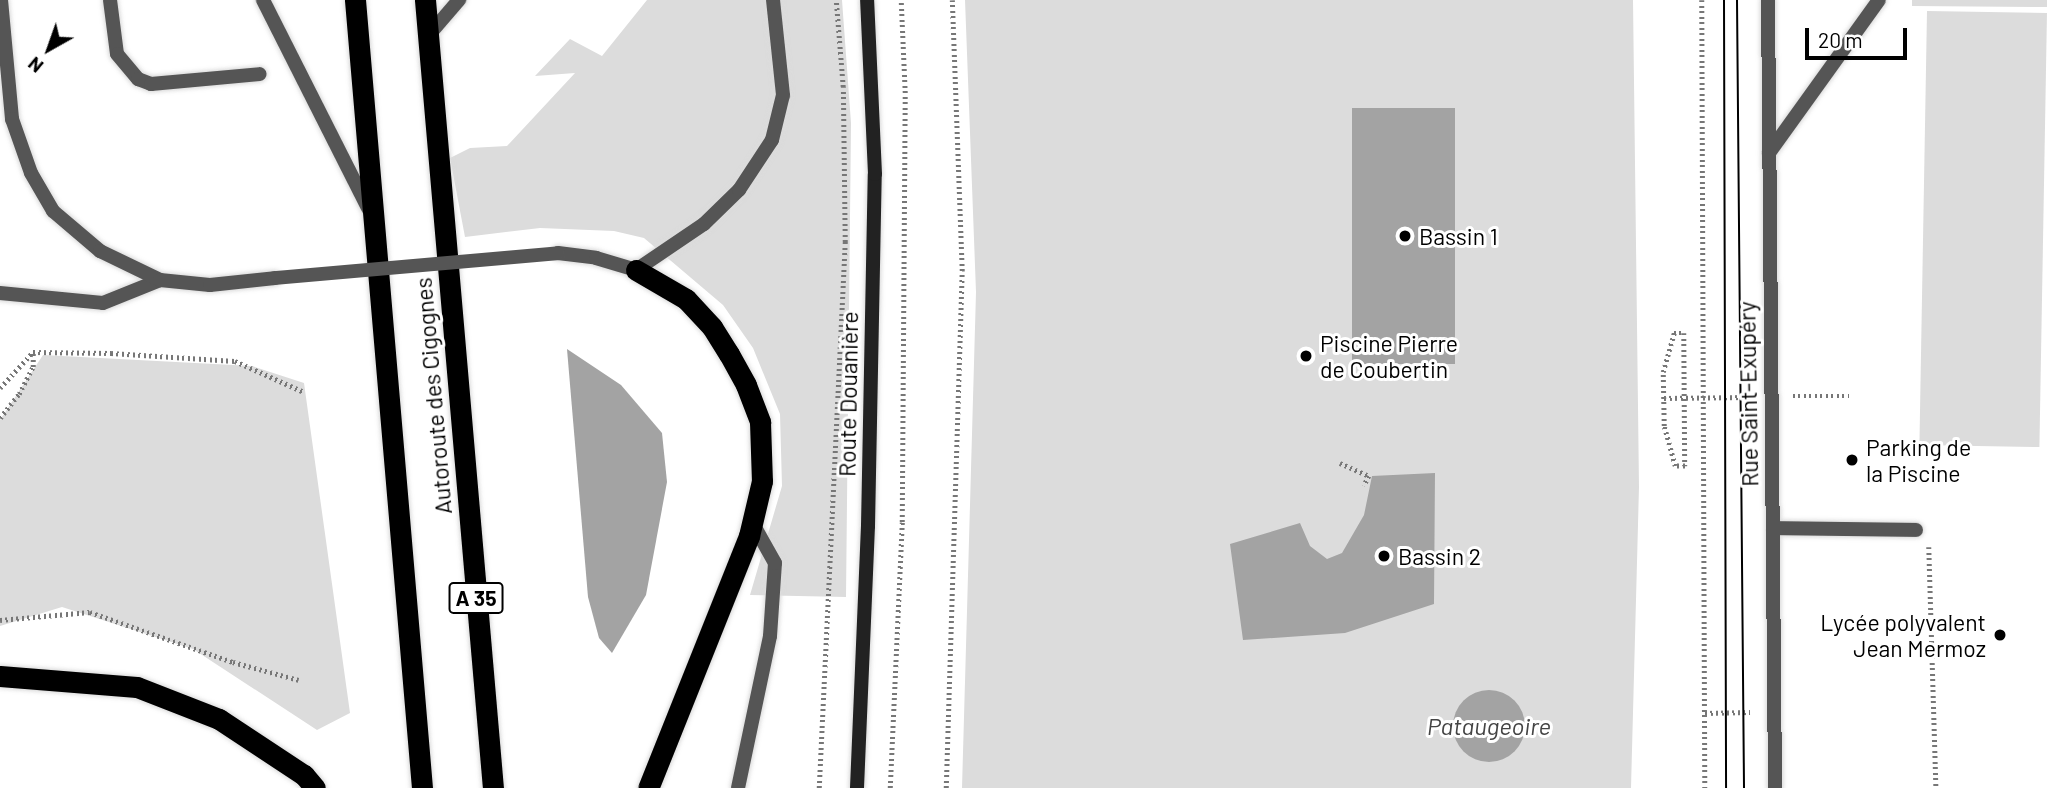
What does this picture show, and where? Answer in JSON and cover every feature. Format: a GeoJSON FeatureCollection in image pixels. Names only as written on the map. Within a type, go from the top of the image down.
{"type":"FeatureCollection","features":[{"type":"Feature","properties":{"kind":"highway","name":"Autoroute des Cigognes"},"geometry":{"type":"LineString","coordinates":[[355,0],[377,228],[422,788]]}},
{"type":"Feature","properties":{"kind":"highway","name":"Autoroute des Cigognes"},"geometry":{"type":"LineString","coordinates":[[425,0],[493,788]]}},
{"type":"Feature","properties":{"kind":"highway"},"geometry":{"type":"LineString","coordinates":[[636,270],[686,299],[703,318],[747,384],[760,422],[762,481],[753,524],[648,788]]}},
{"type":"Feature","properties":{"kind":"highway"},"geometry":{"type":"LineString","coordinates":[[0,676],[136,687],[219,719],[304,775],[315,788]]}},
{"type":"Feature","properties":{"kind":"main road","name":"Route Douanière"},"geometry":{"type":"LineString","coordinates":[[857,788],[868,526],[875,174],[867,0]]}},
{"type":"Feature","properties":{"kind":"street"},"geometry":{"type":"LineString","coordinates":[[1,0],[12,119],[31,173],[53,211],[100,251],[160,280],[209,285],[558,253],[596,258],[636,270],[704,224],[739,190],[772,140],[783,95],[781,38],[773,0]]}},
{"type":"Feature","properties":{"kind":"street"},"geometry":{"type":"LineString","coordinates":[[110,0],[117,54],[138,79],[151,84],[260,74]]}},
{"type":"Feature","properties":{"kind":"street"},"geometry":{"type":"LineString","coordinates":[[262,0],[343,152],[377,228]]}},
{"type":"Feature","properties":{"kind":"street"},"geometry":{"type":"LineString","coordinates":[[428,36],[460,0]]}},
{"type":"Feature","properties":{"kind":"street","name":"Rue Saint-Exupéry"},"geometry":{"type":"LineString","coordinates":[[1768,0],[1775,788]]}},
{"type":"Feature","properties":{"kind":"street"},"geometry":{"type":"LineString","coordinates":[[1769,153],[1879,0]]}},
{"type":"Feature","properties":{"kind":"street"},"geometry":{"type":"LineString","coordinates":[[0,293],[103,303],[160,280]]}},
{"type":"Feature","properties":{"kind":"street"},"geometry":{"type":"LineString","coordinates":[[738,788],[770,636],[775,563],[753,524]]}},
{"type":"Feature","properties":{"kind":"street"},"geometry":{"type":"LineString","coordinates":[[1773,528],[1916,530]]}},
{"type":"Feature","properties":{"kind":"path"},"geometry":{"type":"LineString","coordinates":[[819,788],[845,242],[844,87],[836,0]]}},
{"type":"Feature","properties":{"kind":"path"},"geometry":{"type":"LineString","coordinates":[[890,788],[902,522],[905,93],[901,0]]}},
{"type":"Feature","properties":{"kind":"path"},"geometry":{"type":"LineString","coordinates":[[946,788],[962,271],[952,0]]}},
{"type":"Feature","properties":{"kind":"path"},"geometry":{"type":"LineString","coordinates":[[1702,0],[1705,788]]}},
{"type":"Feature","properties":{"kind":"path"},"geometry":{"type":"LineString","coordinates":[[1684,332],[1686,398],[1685,466],[1675,466],[1664,426],[1663,372],[1674,333],[1684,332]]}},
{"type":"Feature","properties":{"kind":"path"},"geometry":{"type":"LineString","coordinates":[[0,388],[33,352]]}},
{"type":"Feature","properties":{"kind":"path"},"geometry":{"type":"LineString","coordinates":[[33,352],[235,361],[304,392]]}},
{"type":"Feature","properties":{"kind":"path"},"geometry":{"type":"LineString","coordinates":[[0,418],[19,394],[33,367],[33,352]]}},
{"type":"Feature","properties":{"kind":"path"},"geometry":{"type":"LineString","coordinates":[[1664,398],[1686,398]]}},
{"type":"Feature","properties":{"kind":"path"},"geometry":{"type":"LineString","coordinates":[[1340,463],[1369,476],[1364,486]]}},
{"type":"Feature","properties":{"kind":"path"},"geometry":{"type":"LineString","coordinates":[[1929,543],[1936,788]]}},
{"type":"Feature","properties":{"kind":"path"},"geometry":{"type":"LineString","coordinates":[[0,620],[90,612],[233,662],[299,680]]}},
{"type":"Feature","properties":{"kind":"path"},"geometry":{"type":"LineString","coordinates":[[1705,713],[1755,712],[1756,725]]}},
{"type":"Feature","properties":{"kind":"shaded area"},"geometry":{"type":"Polygon","coordinates":[[[647,0],[842,0],[851,123],[846,597],[750,595],[782,486],[780,414],[753,348],[723,305],[644,238],[614,231],[540,228],[465,237],[450,158],[470,148],[507,146],[575,73],[535,76],[570,39],[602,56],[647,0]]]}},
{"type":"Feature","properties":{"kind":"shaded area","name":"Piscine Pierre de Coubertin"},"geometry":{"type":"Polygon","coordinates":[[[965,0],[1633,0],[1639,487],[1631,788],[962,788],[976,292],[965,0]]]}},
{"type":"Feature","properties":{"kind":"shaded area"},"geometry":{"type":"Polygon","coordinates":[[[1912,0],[2047,0],[2047,7],[1912,6],[1912,0]]]}},
{"type":"Feature","properties":{"kind":"shaded area"},"geometry":{"type":"Polygon","coordinates":[[[1927,11],[2047,13],[2039,447],[1919,445],[1927,11]]]}},
{"type":"Feature","properties":{"kind":"shaded area"},"geometry":{"type":"Polygon","coordinates":[[[43,355],[252,366],[304,383],[350,713],[317,730],[193,649],[62,607],[0,626],[0,420],[43,355]]]}},
{"type":"Feature","properties":{"kind":"water","name":"Bassin 1"},"geometry":{"type":"Polygon","coordinates":[[[1352,108],[1455,108],[1455,364],[1352,364],[1352,108]]]}},
{"type":"Feature","properties":{"kind":"water"},"geometry":{"type":"Polygon","coordinates":[[[567,349],[621,385],[662,433],[667,482],[646,595],[612,653],[599,638],[588,597],[567,349]]]}},
{"type":"Feature","properties":{"kind":"water","name":"Bassin 2"},"geometry":{"type":"Polygon","coordinates":[[[1435,473],[1434,604],[1345,633],[1243,640],[1230,544],[1300,523],[1310,546],[1327,559],[1342,553],[1364,515],[1372,476],[1435,473]]]}},
{"type":"Feature","properties":{"kind":"water","name":"Pataugeoire"},"geometry":{"type":"Polygon","coordinates":[[[1496,690],[1515,700],[1523,712],[1523,740],[1515,752],[1503,760],[1482,762],[1463,752],[1455,740],[1453,719],[1463,700],[1475,692],[1496,690]]]}},
{"type":"Feature","properties":{"kind":"tram line"},"geometry":{"type":"LineString","coordinates":[[1724,0],[1726,788]]}},
{"type":"Feature","properties":{"kind":"tram line"},"geometry":{"type":"LineString","coordinates":[[1737,0],[1744,788]]}},
{"type":"Feature","properties":{"kind":"place","name":"Bassin 1"},"geometry":{"type":"Point","coordinates":[1405,236]}},
{"type":"Feature","properties":{"kind":"place","name":"Piscine Pierre de Coubertin"},"geometry":{"type":"Point","coordinates":[1306,356]}},
{"type":"Feature","properties":{"kind":"place","name":"Parking de la Piscine"},"geometry":{"type":"Point","coordinates":[1852,460]}},
{"type":"Feature","properties":{"kind":"place","name":"Bassin 2"},"geometry":{"type":"Point","coordinates":[1384,556]}},
{"type":"Feature","properties":{"kind":"place","name":"Lycée polyvalent Jean Mermoz"},"geometry":{"type":"Point","coordinates":[2000,635]}}]}
